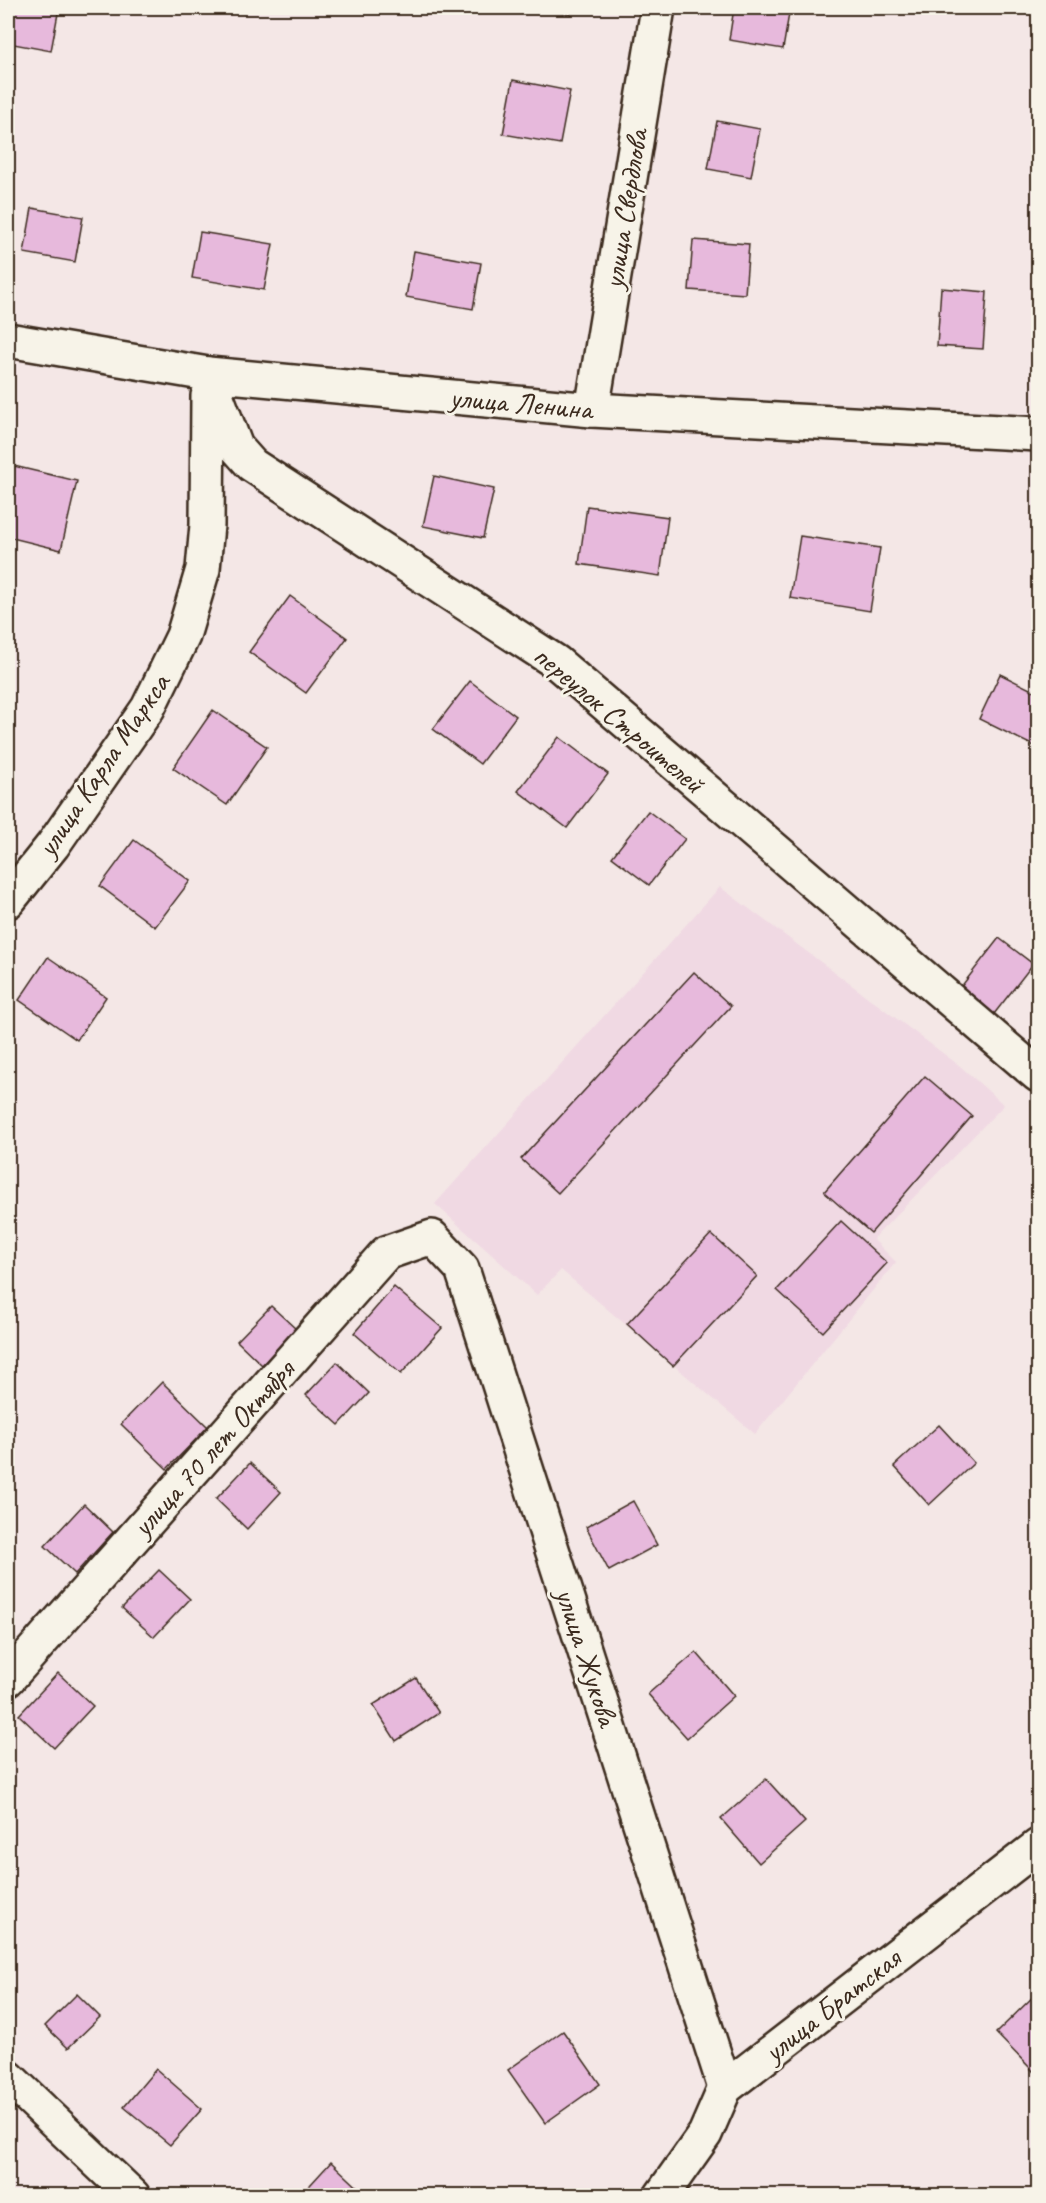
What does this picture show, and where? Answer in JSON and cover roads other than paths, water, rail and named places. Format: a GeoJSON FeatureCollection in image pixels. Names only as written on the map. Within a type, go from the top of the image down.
{"type":"FeatureCollection","features":[{"type":"Feature","properties":{"kind":"street","name":"улица Свердлова"},"geometry":{"type":"LineString","coordinates":[[592,410],[658,8]]}},
{"type":"Feature","properties":{"kind":"street","name":"улица Ленина"},"geometry":{"type":"LineString","coordinates":[[8,340],[208,374],[592,410],[1038,434]]}},
{"type":"Feature","properties":{"kind":"street","name":"улица Карла Маркса"},"geometry":{"type":"LineString","coordinates":[[8,901],[53,844],[148,708],[183,636],[203,569],[207,525],[208,374]]}},
{"type":"Feature","properties":{"kind":"street","name":"переулок Строителей"},"geometry":{"type":"LineString","coordinates":[[208,374],[236,447],[252,465],[556,662],[1038,1074]]}},
{"type":"Feature","properties":{"kind":"street","name":"улица 70 лет Октября"},"geometry":{"type":"LineString","coordinates":[[8,1679],[386,1253],[432,1237]]}},
{"type":"Feature","properties":{"kind":"street","name":"улица Жукова"},"geometry":{"type":"LineString","coordinates":[[432,1237],[462,1269],[725,2088]]}},
{"type":"Feature","properties":{"kind":"street","name":"улица Братская"},"geometry":{"type":"LineString","coordinates":[[661,2196],[705,2134],[725,2088],[1038,1846]]}},
{"type":"Feature","properties":{"kind":"street"},"geometry":{"type":"LineString","coordinates":[[8,2077],[133,2196]]}}]}
